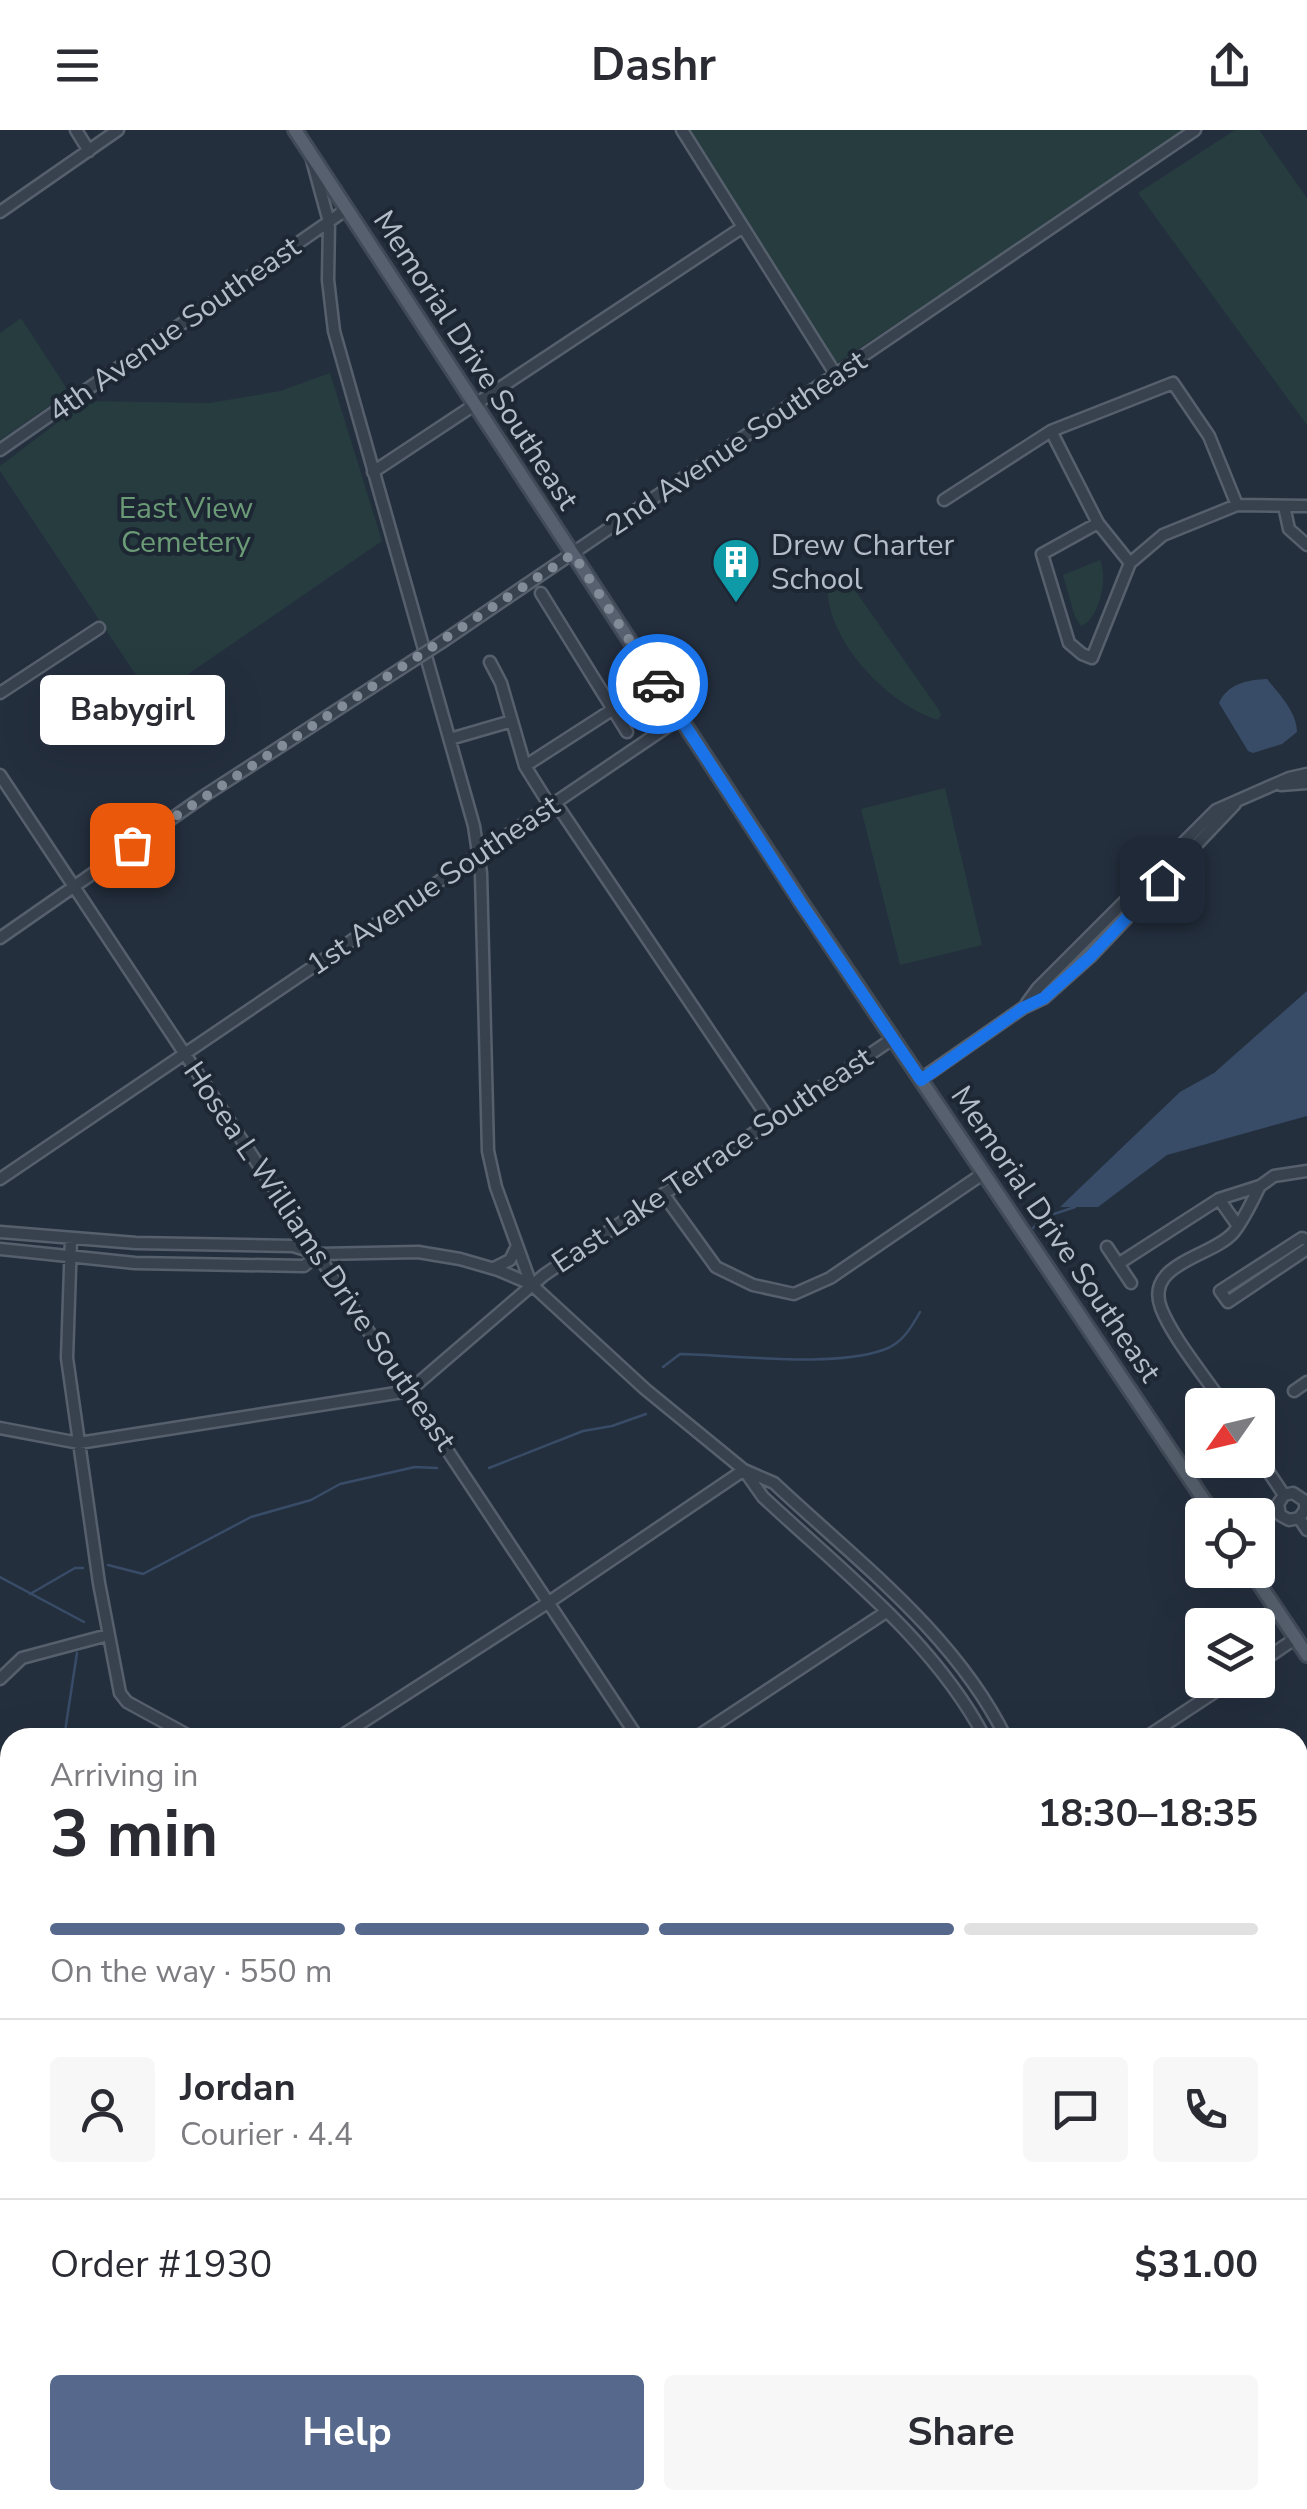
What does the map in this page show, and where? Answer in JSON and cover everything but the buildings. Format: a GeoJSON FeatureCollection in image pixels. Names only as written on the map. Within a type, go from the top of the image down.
{"type":"FeatureCollection","features":[{"type":"Feature","properties":{"kind":"main road","name":"Memorial Drive Southeast"},"geometry":{"type":"LineString","coordinates":[[295,130],[800,902],[1203,1498]]}},
{"type":"Feature","properties":{"kind":"main road"},"geometry":{"type":"LineString","coordinates":[[1262,1588],[1307,1655]]}},
{"type":"Feature","properties":{"kind":"street"},"geometry":{"type":"LineString","coordinates":[[76,130],[89,151]]}},
{"type":"Feature","properties":{"kind":"street"},"geometry":{"type":"LineString","coordinates":[[0,212],[118,130]]}},
{"type":"Feature","properties":{"kind":"street"},"geometry":{"type":"LineString","coordinates":[[682,130],[836,375]]}},
{"type":"Feature","properties":{"kind":"street","name":"2nd Avenue Southeast"},"geometry":{"type":"LineString","coordinates":[[0,938],[73,885],[573,554],[1195,130]]}},
{"type":"Feature","properties":{"kind":"street"},"geometry":{"type":"LineString","coordinates":[[309,151],[329,222],[327,253],[334,332],[479,852],[488,1150],[496,1188],[531,1284]]}},
{"type":"Feature","properties":{"kind":"street","name":"4th Avenue Southeast"},"geometry":{"type":"LineString","coordinates":[[0,450],[348,209]]}},
{"type":"Feature","properties":{"kind":"street"},"geometry":{"type":"LineString","coordinates":[[372,472],[743,227]]}},
{"type":"Feature","properties":{"kind":"street"},"geometry":{"type":"LineString","coordinates":[[944,500],[1051,431],[1173,383],[1209,436],[1237,505]]}},
{"type":"Feature","properties":{"kind":"street"},"geometry":{"type":"LineString","coordinates":[[1051,431],[1098,523],[1130,563]]}},
{"type":"Feature","properties":{"kind":"street"},"geometry":{"type":"LineString","coordinates":[[1098,523],[1042,554],[1069,644],[1092,658],[1130,563],[1163,535],[1237,505],[1307,506]]}},
{"type":"Feature","properties":{"kind":"street"},"geometry":{"type":"LineString","coordinates":[[1284,506],[1288,529],[1307,545]]}},
{"type":"Feature","properties":{"kind":"street"},"geometry":{"type":"LineString","coordinates":[[540,592],[628,732]]}},
{"type":"Feature","properties":{"kind":"street"},"geometry":{"type":"LineString","coordinates":[[0,693],[99,628]]}},
{"type":"Feature","properties":{"kind":"street"},"geometry":{"type":"LineString","coordinates":[[490,662],[501,683],[526,766],[770,1121]]}},
{"type":"Feature","properties":{"kind":"street"},"geometry":{"type":"LineString","coordinates":[[526,766],[614,708]]}},
{"type":"Feature","properties":{"kind":"street","name":"1st Avenue Southeast"},"geometry":{"type":"LineString","coordinates":[[4,1176],[680,718]]}},
{"type":"Feature","properties":{"kind":"street"},"geometry":{"type":"LineString","coordinates":[[450,739],[512,721]]}},
{"type":"Feature","properties":{"kind":"street"},"geometry":{"type":"LineString","coordinates":[[921,1080],[1023,1008],[1044,998],[1090,957],[1235,804],[1307,774]]}},
{"type":"Feature","properties":{"kind":"street","name":"Hosea L Williams Drive Southeast"},"geometry":{"type":"LineString","coordinates":[[0,775],[631,1728]]}},
{"type":"Feature","properties":{"kind":"street"},"geometry":{"type":"LineString","coordinates":[[1275,786],[1307,784]]}},
{"type":"Feature","properties":{"kind":"street","name":"East Lake Terrace Southeast"},"geometry":{"type":"LineString","coordinates":[[409,1391],[531,1284],[894,1038]]}},
{"type":"Feature","properties":{"kind":"street"},"geometry":{"type":"LineString","coordinates":[[0,1161],[4,1176]]}},
{"type":"Feature","properties":{"kind":"street"},"geometry":{"type":"LineString","coordinates":[[664,1195],[716,1267],[753,1286],[794,1294],[830,1278],[984,1172]]}},
{"type":"Feature","properties":{"kind":"street"},"geometry":{"type":"LineString","coordinates":[[1118,1264],[1219,1199],[1260,1186],[1274,1176],[1307,1172]]}},
{"type":"Feature","properties":{"kind":"street"},"geometry":{"type":"LineString","coordinates":[[1213,1388],[1158,1300],[1165,1277],[1175,1265],[1216,1248],[1238,1226],[1260,1186]]}},
{"type":"Feature","properties":{"kind":"street"},"geometry":{"type":"LineString","coordinates":[[1219,1199],[1238,1226]]}},
{"type":"Feature","properties":{"kind":"street"},"geometry":{"type":"LineString","coordinates":[[0,1232],[71,1239],[293,1246],[318,1254],[418,1252],[493,1268],[531,1284],[645,1389],[744,1470],[764,1498],[886,1612],[941,1670],[978,1728]]}},
{"type":"Feature","properties":{"kind":"street"},"geometry":{"type":"LineString","coordinates":[[1307,1240],[1302,1238],[1220,1291],[1228,1302],[1307,1249]]}},
{"type":"Feature","properties":{"kind":"street"},"geometry":{"type":"LineString","coordinates":[[71,1239],[66,1358],[108,1635],[122,1697],[175,1728]]}},
{"type":"Feature","properties":{"kind":"street"},"geometry":{"type":"LineString","coordinates":[[493,1268],[510,1260],[517,1246]]}},
{"type":"Feature","properties":{"kind":"street"},"geometry":{"type":"LineString","coordinates":[[1106,1247],[1131,1282]]}},
{"type":"Feature","properties":{"kind":"street"},"geometry":{"type":"LineString","coordinates":[[0,1249],[135,1263],[306,1266],[318,1254]]}},
{"type":"Feature","properties":{"kind":"street"},"geometry":{"type":"LineString","coordinates":[[1294,1391],[1307,1382]]}},
{"type":"Feature","properties":{"kind":"street"},"geometry":{"type":"LineString","coordinates":[[0,1428],[79,1444],[409,1391]]}},
{"type":"Feature","properties":{"kind":"street"},"geometry":{"type":"LineString","coordinates":[[354,1728],[744,1470]]}},
{"type":"Feature","properties":{"kind":"street"},"geometry":{"type":"LineString","coordinates":[[744,1470],[774,1483],[928,1628],[991,1708],[1001,1728]]}},
{"type":"Feature","properties":{"kind":"street"},"geometry":{"type":"LineString","coordinates":[[1273,1478],[1284,1495]]}},
{"type":"Feature","properties":{"kind":"street"},"geometry":{"type":"LineString","coordinates":[[1293,1493],[1305,1501],[1306,1510],[1298,1518],[1288,1520],[1280,1515],[1278,1504],[1284,1495],[1293,1493]]}},
{"type":"Feature","properties":{"kind":"street"},"geometry":{"type":"LineString","coordinates":[[1298,1518],[1307,1530]]}},
{"type":"Feature","properties":{"kind":"street"},"geometry":{"type":"LineString","coordinates":[[710,1728],[886,1612]]}},
{"type":"Feature","properties":{"kind":"street"},"geometry":{"type":"LineString","coordinates":[[0,1680],[22,1658],[108,1635]]}},
{"type":"Feature","properties":{"kind":"street"},"geometry":{"type":"LineString","coordinates":[[1275,1652],[1296,1638]]}},
{"type":"Feature","properties":{"kind":"street"},"geometry":{"type":"LineString","coordinates":[[1160,1728],[1206,1698]]}},
{"type":"Feature","properties":{"kind":"green space"},"geometry":{"type":"Polygon","coordinates":[[[686,130],[1188,130],[831,367],[686,130]]]}},
{"type":"Feature","properties":{"kind":"green space"},"geometry":{"type":"Polygon","coordinates":[[[1235,130],[1259,130],[1307,198],[1307,425],[1138,193],[1235,130]]]}},
{"type":"Feature","properties":{"kind":"green space"},"geometry":{"type":"Polygon","coordinates":[[[21,318],[69,392],[0,440],[0,333],[21,318]]]}},
{"type":"Feature","properties":{"kind":"green space","name":"East View Cemetery"},"geometry":{"type":"Polygon","coordinates":[[[330,373],[382,541],[152,699],[0,466],[86,401],[210,403],[280,391],[330,373]]]}},
{"type":"Feature","properties":{"kind":"green space"},"geometry":{"type":"Polygon","coordinates":[[[1100,560],[1101,597],[1093,615],[1081,626],[1063,575],[1100,560]]]}},
{"type":"Feature","properties":{"kind":"green space"},"geometry":{"type":"Polygon","coordinates":[[[839,573],[939,710],[938,720],[918,712],[878,683],[846,644],[828,599],[828,577],[839,573]]]}},
{"type":"Feature","properties":{"kind":"green space"},"geometry":{"type":"Polygon","coordinates":[[[945,788],[982,945],[900,965],[861,809],[945,788]]]}},
{"type":"Feature","properties":{"kind":"water"},"geometry":{"type":"Polygon","coordinates":[[[1267,679],[1291,710],[1297,732],[1282,744],[1253,753],[1248,751],[1219,703],[1233,687],[1267,679]]]}},
{"type":"Feature","properties":{"kind":"water"},"geometry":{"type":"Polygon","coordinates":[[[1307,991],[1307,1116],[1167,1155],[1098,1207],[1060,1207],[1180,1092],[1214,1073],[1307,991]]]}},
{"type":"Feature","properties":{"kind":"waterway"},"geometry":{"type":"LineString","coordinates":[[1033,1228],[1042,1218],[1075,1207]]}},
{"type":"Feature","properties":{"kind":"waterway"},"geometry":{"type":"LineString","coordinates":[[663,1367],[680,1354],[783,1359],[862,1355],[896,1344],[920,1312]]}},
{"type":"Feature","properties":{"kind":"waterway"},"geometry":{"type":"LineString","coordinates":[[489,1468],[583,1431],[646,1414]]}},
{"type":"Feature","properties":{"kind":"waterway"},"geometry":{"type":"LineString","coordinates":[[108,1565],[143,1574],[251,1517],[311,1500],[340,1484],[415,1467],[437,1468]]}},
{"type":"Feature","properties":{"kind":"waterway"},"geometry":{"type":"LineString","coordinates":[[30,1594],[75,1568],[83,1568]]}},
{"type":"Feature","properties":{"kind":"waterway"},"geometry":{"type":"LineString","coordinates":[[0,1577],[84,1622]]}},
{"type":"Feature","properties":{"kind":"waterway"},"geometry":{"type":"LineString","coordinates":[[66,1728],[77,1653]]}},
{"type":"Feature","properties":{"kind":"way so far"},"geometry":{"type":"LineString","coordinates":[[132,845],[573,554],[658,684]]}},
{"type":"Feature","properties":{"kind":"place","name":"Drew Charter School"},"geometry":{"type":"Point","coordinates":[736,604]}},
{"type":"Feature","properties":{"kind":"place","name":"Babygirl"},"geometry":{"type":"Point","coordinates":[132,845]}},
{"type":"Feature","properties":{"kind":"route"},"geometry":{"type":"LineString","coordinates":[[658,684],[921,1080],[1023,1008],[1044,998],[1090,957],[1162,880]]}}]}
